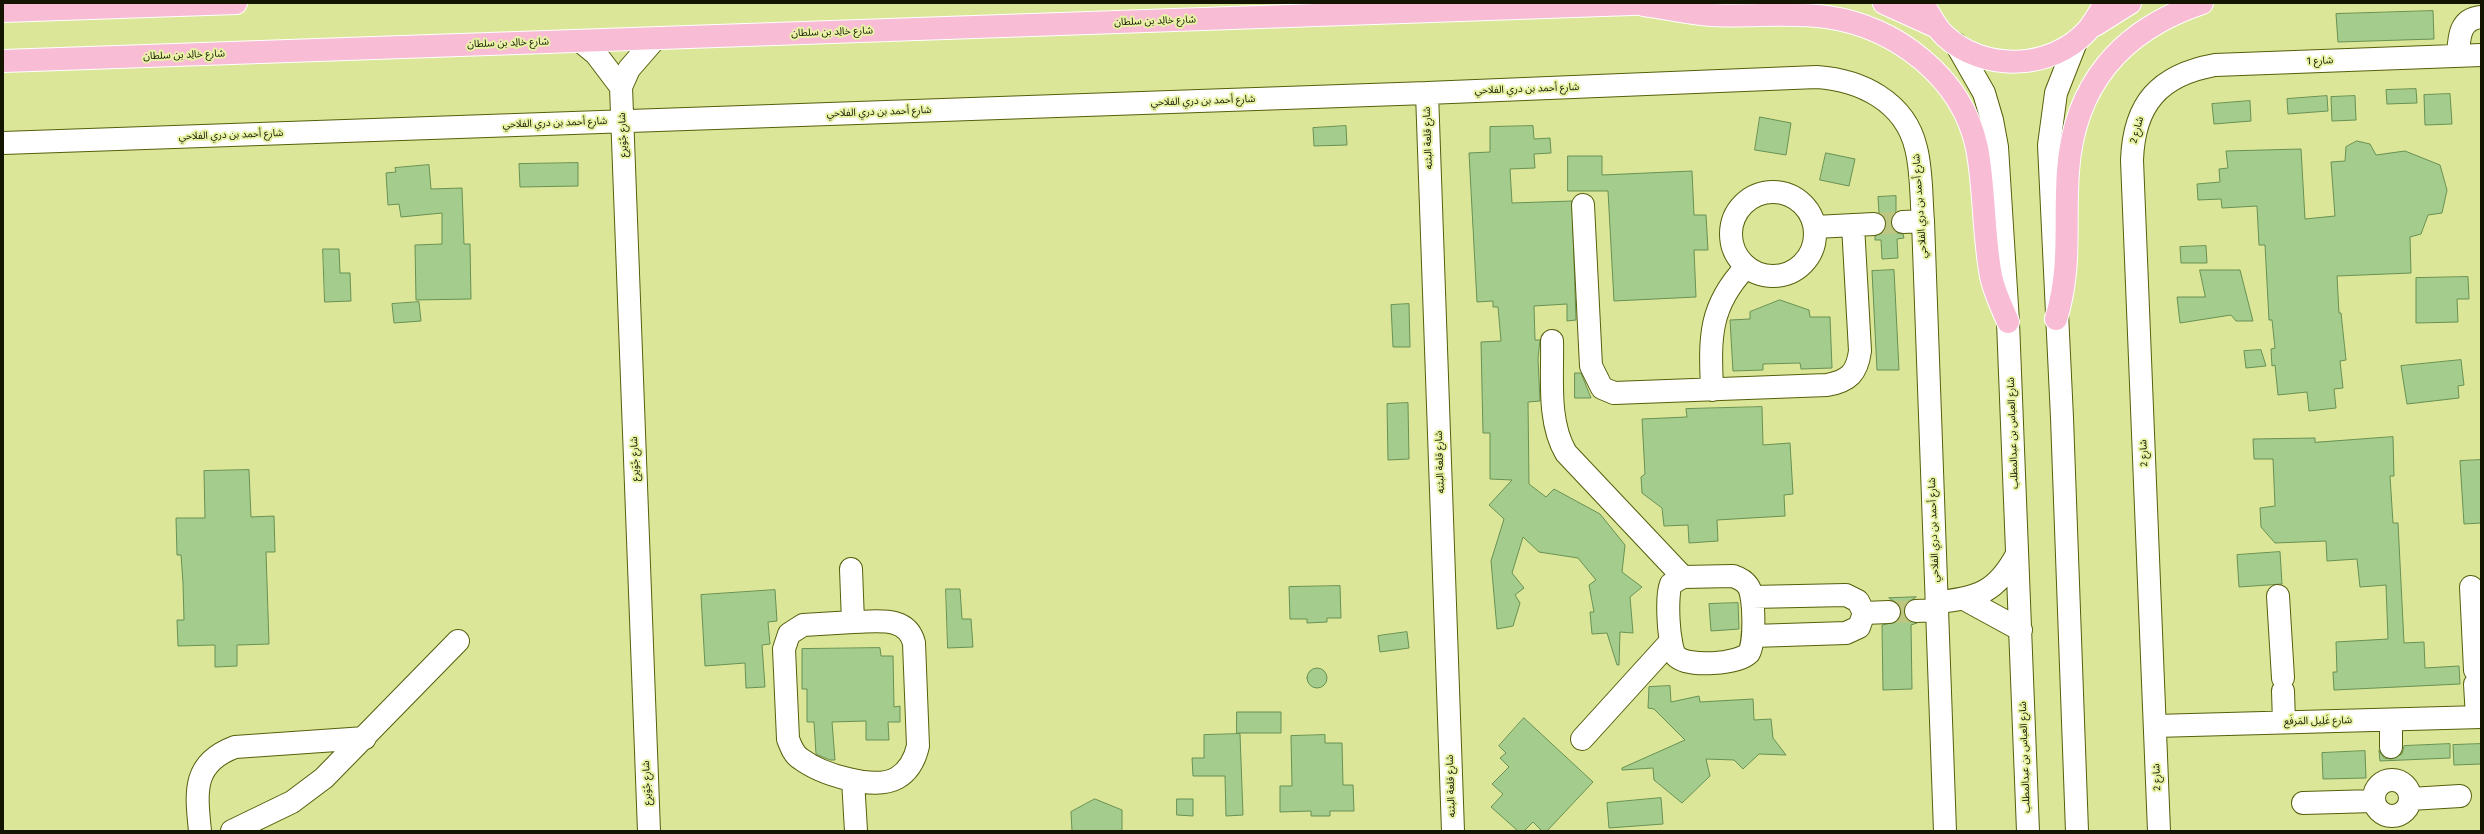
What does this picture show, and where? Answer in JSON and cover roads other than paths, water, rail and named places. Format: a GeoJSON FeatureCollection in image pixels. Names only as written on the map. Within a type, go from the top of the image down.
{"type":"FeatureCollection","features":[{"type":"Feature","properties":{"kind":"main road"},"geometry":{"type":"LineString","coordinates":[[3,11],[236,3]]}},
{"type":"Feature","properties":{"kind":"main road","name":"شارع خالِد بن سلطان"},"geometry":{"type":"LineString","coordinates":[[3,61],[1660,3]]}},
{"type":"Feature","properties":{"kind":"main road"},"geometry":{"type":"LineString","coordinates":[[1884,3],[1937,27],[1956,44],[1979,56],[2004,62],[2029,62],[2054,55],[2130,3]]}},
{"type":"Feature","properties":{"kind":"main road"},"geometry":{"type":"LineString","coordinates":[[1923,3],[1937,27]]}},
{"type":"Feature","properties":{"kind":"main road"},"geometry":{"type":"LineString","coordinates":[[2082,36],[2106,3]]}},
{"type":"Feature","properties":{"kind":"main road"},"geometry":{"type":"LineString","coordinates":[[2056,319],[2066,277],[2070,144],[2078,115],[2090,89],[2106,64],[2126,43],[2150,25],[2176,12],[2202,3]]}},
{"type":"Feature","properties":{"kind":"main road"},"geometry":{"type":"LineString","coordinates":[[1630,4],[1692,14],[1825,17],[1851,22],[1876,30],[1900,43],[1921,58],[1940,77],[1955,98],[1968,121],[1976,146],[1992,278],[2008,322]]}},
{"type":"Feature","properties":{"kind":"street"},"geometry":{"type":"LineString","coordinates":[[2458,56],[2459,33],[2463,26],[2469,21],[2481,17]]}},
{"type":"Feature","properties":{"kind":"street"},"geometry":{"type":"LineString","coordinates":[[2077,831],[2062,418],[2056,319],[2049,145],[2056,93],[2082,36]]}},
{"type":"Feature","properties":{"kind":"street","name":"شارع جُوَيرِع"},"geometry":{"type":"LineString","coordinates":[[649,831],[621,87],[629,69],[655,39]]}},
{"type":"Feature","properties":{"kind":"street"},"geometry":{"type":"LineString","coordinates":[[580,41],[596,54],[621,87]]}},
{"type":"Feature","properties":{"kind":"street","name":"شارع العباس بن عبدالمطلب"},"geometry":{"type":"LineString","coordinates":[[1956,44],[1984,93],[1992,120],[1997,147],[2008,322],[2028,831]]}},
{"type":"Feature","properties":{"kind":"street","name":"شارع 1"},"geometry":{"type":"LineString","coordinates":[[2163,84],[2196,68],[2215,65],[2481,55]]}},
{"type":"Feature","properties":{"kind":"street","name":"شارع أحمد بن دري الفلاحي"},"geometry":{"type":"LineString","coordinates":[[3,143],[1427,93],[1816,77],[1838,78],[1860,85],[1879,95],[1895,110],[1908,128],[1916,148],[1913,222],[1930,608],[1946,831]]}},
{"type":"Feature","properties":{"kind":"street","name":"شارع 2"},"geometry":{"type":"LineString","coordinates":[[2159,831],[2132,160],[2133,139],[2139,118],[2149,100],[2163,84]]}},
{"type":"Feature","properties":{"kind":"street","name":"شارع قلعة البثنه"},"geometry":{"type":"LineString","coordinates":[[1427,93],[1453,831]]}},
{"type":"Feature","properties":{"kind":"street"},"geometry":{"type":"LineString","coordinates":[[1767,192],[1783,192],[1793,197],[1809,211],[1815,226],[1815,244],[1808,259],[1795,271],[1773,276],[1761,275],[1746,267],[1736,255],[1732,244],[1732,223],[1739,208],[1751,197],[1767,192]]}},
{"type":"Feature","properties":{"kind":"street"},"geometry":{"type":"LineString","coordinates":[[1582,205],[1591,366],[1602,388],[1614,393],[1827,385],[1840,383],[1851,376],[1858,364],[1860,350],[1852,225]]}},
{"type":"Feature","properties":{"kind":"street"},"geometry":{"type":"LineString","coordinates":[[1815,226],[1874,224]]}},
{"type":"Feature","properties":{"kind":"street"},"geometry":{"type":"LineString","coordinates":[[1712,390],[1710,342],[1712,325],[1724,294],[1746,267]]}},
{"type":"Feature","properties":{"kind":"street"},"geometry":{"type":"LineString","coordinates":[[1552,341],[1555,418],[1560,442],[1566,453],[1683,577]]}},
{"type":"Feature","properties":{"kind":"street"},"geometry":{"type":"LineString","coordinates":[[1930,608],[1966,600],[1997,582],[2017,554]]}},
{"type":"Feature","properties":{"kind":"street"},"geometry":{"type":"LineString","coordinates":[[851,569],[853,622]]}},
{"type":"Feature","properties":{"kind":"street"},"geometry":{"type":"LineString","coordinates":[[1683,577],[1739,578],[1748,585],[1752,597],[1753,636],[1749,653],[1734,661],[1687,662],[1674,652],[1670,641],[1668,592],[1674,580],[1683,577]]}},
{"type":"Feature","properties":{"kind":"street"},"geometry":{"type":"LineString","coordinates":[[2471,586],[2475,677],[2479,717]]}},
{"type":"Feature","properties":{"kind":"street"},"geometry":{"type":"LineString","coordinates":[[1752,597],[1846,595],[1858,601],[1864,613],[1859,627],[1846,633],[1753,636]]}},
{"type":"Feature","properties":{"kind":"street"},"geometry":{"type":"LineString","coordinates":[[2278,596],[2284,722]]}},
{"type":"Feature","properties":{"kind":"street"},"geometry":{"type":"LineString","coordinates":[[1966,600],[2021,630]]}},
{"type":"Feature","properties":{"kind":"street"},"geometry":{"type":"LineString","coordinates":[[1864,613],[1889,612]]}},
{"type":"Feature","properties":{"kind":"street"},"geometry":{"type":"LineString","coordinates":[[853,622],[897,623],[905,627],[911,634],[914,643],[918,746],[914,759],[907,769],[897,778],[885,783],[871,784],[853,780],[812,766],[800,759],[792,749],[785,726],[784,650],[790,634],[803,625],[853,622]]}},
{"type":"Feature","properties":{"kind":"street"},"geometry":{"type":"LineString","coordinates":[[232,831],[275,812],[309,791],[365,738],[458,641]]}},
{"type":"Feature","properties":{"kind":"street"},"geometry":{"type":"LineString","coordinates":[[1582,739],[1670,641]]}},
{"type":"Feature","properties":{"kind":"street","name":"شارع غَلِيل المَرفَع"},"geometry":{"type":"LineString","coordinates":[[2155,726],[2479,717]]}},
{"type":"Feature","properties":{"kind":"street"},"geometry":{"type":"LineString","coordinates":[[2391,720],[2392,763],[2401,783],[2408,790],[2410,799],[2406,809],[2398,816],[2388,816],[2378,810],[2374,801],[2376,791],[2382,783],[2392,763]]}},
{"type":"Feature","properties":{"kind":"street"},"geometry":{"type":"LineString","coordinates":[[200,831],[197,791],[200,779],[209,763],[224,752],[235,747],[365,738]]}},
{"type":"Feature","properties":{"kind":"street"},"geometry":{"type":"LineString","coordinates":[[853,780],[856,831]]}},
{"type":"Feature","properties":{"kind":"street"},"geometry":{"type":"LineString","coordinates":[[2410,799],[2460,796]]}},
{"type":"Feature","properties":{"kind":"street"},"geometry":{"type":"LineString","coordinates":[[2303,803],[2374,801]]}},
{"type":"Feature","properties":{"kind":"tunnel"},"geometry":{"type":"LineString","coordinates":[[1874,224],[1903,222]]}},
{"type":"Feature","properties":{"kind":"tunnel"},"geometry":{"type":"LineString","coordinates":[[1889,612],[1916,611]]}}]}
